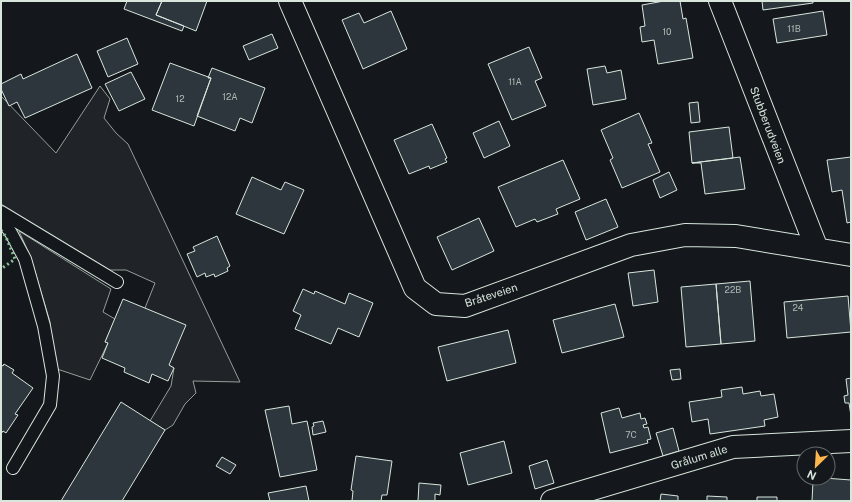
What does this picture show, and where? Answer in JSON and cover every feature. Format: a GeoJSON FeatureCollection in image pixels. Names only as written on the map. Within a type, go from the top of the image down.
{"type":"FeatureCollection","features":[{"type":"Feature","properties":{"kind":"street","name":"Bråteveien"},"geometry":{"type":"LineString","coordinates":[[290,1],[415,288],[436,304],[465,306],[632,245],[685,235],[736,236],[851,256]]}},
{"type":"Feature","properties":{"kind":"street","name":"Stubberudveien"},"geometry":{"type":"LineString","coordinates":[[720,1],[817,249]]}},
{"type":"Feature","properties":{"kind":"street","name":"Grålum alle"},"geometry":{"type":"LineString","coordinates":[[552,501],[733,447],[851,441]]}},
{"type":"Feature","properties":{"kind":"lane"},"geometry":{"type":"LineString","coordinates":[[1,212],[118,282]]}},
{"type":"Feature","properties":{"kind":"lane"},"geometry":{"type":"LineString","coordinates":[[1,219],[11,233],[25,259],[44,326],[53,376],[50,405],[13,468]]}},
{"type":"Feature","properties":{"kind":"shaded area"},"geometry":{"type":"Polygon","coordinates":[[[100,86],[110,99],[104,118],[116,133],[128,144],[240,382],[193,381],[196,393],[185,404],[173,425],[165,430],[150,421],[171,386],[174,368],[169,365],[145,308],[155,283],[126,270],[110,270],[1,204],[1,96],[56,153],[100,86]]]}},
{"type":"Feature","properties":{"kind":"shaded area"},"geometry":{"type":"Polygon","coordinates":[[[19,231],[111,289],[103,312],[115,319],[105,342],[108,343],[90,380],[57,369],[52,348],[50,322],[31,258],[19,231]]]}},
{"type":"Feature","properties":{"kind":"building"},"geometry":{"type":"Polygon","coordinates":[[[127,1],[162,1],[156,15],[184,26],[182,31],[124,9],[127,1]]]}},
{"type":"Feature","properties":{"kind":"building"},"geometry":{"type":"Polygon","coordinates":[[[162,1],[207,1],[196,31],[156,15],[162,1]]]}},
{"type":"Feature","properties":{"kind":"building"},"geometry":{"type":"Polygon","coordinates":[[[664,1],[680,1],[683,19],[686,18],[693,58],[658,64],[654,40],[642,42],[640,27],[645,26],[642,5],[664,1]]]}},
{"type":"Feature","properties":{"kind":"building"},"geometry":{"type":"Polygon","coordinates":[[[762,1],[813,1],[813,3],[763,10],[762,1]]]}},
{"type":"Feature","properties":{"kind":"building"},"geometry":{"type":"Polygon","coordinates":[[[391,11],[407,49],[363,69],[342,20],[359,13],[364,23],[391,11]]]}},
{"type":"Feature","properties":{"kind":"building"},"geometry":{"type":"Polygon","coordinates":[[[823,11],[827,35],[777,43],[773,19],[823,11]]]}},
{"type":"Feature","properties":{"kind":"building"},"geometry":{"type":"Polygon","coordinates":[[[272,34],[278,48],[249,60],[243,46],[272,34]]]}},
{"type":"Feature","properties":{"kind":"building"},"geometry":{"type":"Polygon","coordinates":[[[127,38],[138,64],[108,77],[97,51],[127,38]]]}},
{"type":"Feature","properties":{"kind":"building"},"geometry":{"type":"Polygon","coordinates":[[[529,47],[542,78],[535,81],[546,106],[512,120],[488,64],[529,47]]]}},
{"type":"Feature","properties":{"kind":"building"},"geometry":{"type":"Polygon","coordinates":[[[77,54],[92,88],[25,118],[17,102],[9,106],[1,89],[1,84],[21,74],[23,79],[77,54]]]}},
{"type":"Feature","properties":{"kind":"building"},"geometry":{"type":"Polygon","coordinates":[[[170,63],[211,78],[194,126],[152,110],[170,63]]]}},
{"type":"Feature","properties":{"kind":"building"},"geometry":{"type":"Polygon","coordinates":[[[605,66],[607,73],[621,70],[626,99],[593,105],[587,69],[605,66]]]}},
{"type":"Feature","properties":{"kind":"building"},"geometry":{"type":"Polygon","coordinates":[[[212,68],[265,88],[252,123],[240,118],[235,131],[197,116],[211,78],[208,78],[212,68]]]}},
{"type":"Feature","properties":{"kind":"building"},"geometry":{"type":"Polygon","coordinates":[[[131,72],[145,99],[119,111],[105,84],[131,72]]]}},
{"type":"Feature","properties":{"kind":"building"},"geometry":{"type":"Polygon","coordinates":[[[698,102],[700,122],[691,123],[689,103],[698,102]]]}},
{"type":"Feature","properties":{"kind":"building"},"geometry":{"type":"Polygon","coordinates":[[[639,113],[652,143],[648,144],[660,172],[622,188],[610,160],[613,158],[601,130],[639,113]]]}},
{"type":"Feature","properties":{"kind":"building"},"geometry":{"type":"Polygon","coordinates":[[[499,121],[510,146],[484,158],[473,133],[499,121]]]}},
{"type":"Feature","properties":{"kind":"building"},"geometry":{"type":"Polygon","coordinates":[[[432,124],[447,158],[445,159],[447,162],[430,169],[429,166],[409,174],[394,140],[432,124]]]}},
{"type":"Feature","properties":{"kind":"building"},"geometry":{"type":"Polygon","coordinates":[[[729,127],[733,158],[692,163],[689,132],[729,127]]]}},
{"type":"Feature","properties":{"kind":"building"},"geometry":{"type":"Polygon","coordinates":[[[740,157],[745,189],[705,194],[701,163],[692,163],[740,157]]]}},
{"type":"Feature","properties":{"kind":"building"},"geometry":{"type":"Polygon","coordinates":[[[851,157],[851,222],[847,223],[842,190],[832,192],[827,160],[851,157]]]}},
{"type":"Feature","properties":{"kind":"building"},"geometry":{"type":"Polygon","coordinates":[[[563,160],[580,199],[556,209],[558,214],[537,222],[535,219],[516,227],[498,187],[563,160]]]}},
{"type":"Feature","properties":{"kind":"building"},"geometry":{"type":"Polygon","coordinates":[[[669,172],[677,190],[660,198],[653,180],[669,172]]]}},
{"type":"Feature","properties":{"kind":"building"},"geometry":{"type":"Polygon","coordinates":[[[252,177],[281,190],[285,182],[304,190],[284,234],[236,214],[252,177]]]}},
{"type":"Feature","properties":{"kind":"building"},"geometry":{"type":"Polygon","coordinates":[[[606,199],[618,227],[586,240],[575,212],[606,199]]]}},
{"type":"Feature","properties":{"kind":"building"},"geometry":{"type":"Polygon","coordinates":[[[479,218],[494,251],[452,270],[437,237],[479,218]]]}},
{"type":"Feature","properties":{"kind":"building"},"geometry":{"type":"Polygon","coordinates":[[[217,236],[230,266],[227,268],[228,271],[215,277],[214,274],[206,277],[205,273],[197,277],[187,254],[195,251],[193,247],[217,236]]]}},
{"type":"Feature","properties":{"kind":"building"},"geometry":{"type":"Polygon","coordinates":[[[654,270],[658,302],[633,306],[628,273],[654,270]]]}},
{"type":"Feature","properties":{"kind":"building"},"geometry":{"type":"Polygon","coordinates":[[[750,281],[755,341],[721,344],[716,284],[750,281]]]}},
{"type":"Feature","properties":{"kind":"building"},"geometry":{"type":"Polygon","coordinates":[[[716,284],[721,344],[686,347],[681,287],[716,284]]]}},
{"type":"Feature","properties":{"kind":"building"},"geometry":{"type":"Polygon","coordinates":[[[303,289],[314,294],[315,291],[345,304],[349,293],[373,303],[359,337],[338,328],[331,344],[295,329],[301,315],[293,311],[303,289]]]}},
{"type":"Feature","properties":{"kind":"building"},"geometry":{"type":"Polygon","coordinates":[[[848,296],[851,332],[787,338],[784,302],[848,296]]]}},
{"type":"Feature","properties":{"kind":"building"},"geometry":{"type":"Polygon","coordinates":[[[123,299],[186,325],[169,365],[174,368],[168,381],[152,374],[149,383],[124,372],[125,368],[102,358],[108,343],[105,342],[123,299]]]}},
{"type":"Feature","properties":{"kind":"building"},"geometry":{"type":"Polygon","coordinates":[[[615,304],[624,337],[562,353],[553,320],[615,304]]]}},
{"type":"Feature","properties":{"kind":"building"},"geometry":{"type":"Polygon","coordinates":[[[508,330],[516,363],[447,381],[438,347],[508,330]]]}},
{"type":"Feature","properties":{"kind":"building"},"geometry":{"type":"Polygon","coordinates":[[[4,364],[14,370],[12,373],[33,388],[15,414],[18,415],[6,433],[3,431],[1,434],[1,365],[3,366],[4,364]]]}},
{"type":"Feature","properties":{"kind":"building"},"geometry":{"type":"Polygon","coordinates":[[[680,369],[681,379],[672,380],[670,370],[680,369]]]}},
{"type":"Feature","properties":{"kind":"building"},"geometry":{"type":"Polygon","coordinates":[[[851,378],[851,416],[849,403],[845,403],[844,396],[848,395],[846,379],[851,378]]]}},
{"type":"Feature","properties":{"kind":"building"},"geometry":{"type":"Polygon","coordinates":[[[742,387],[743,394],[760,391],[761,396],[774,394],[778,417],[764,420],[765,426],[710,434],[708,419],[692,422],[689,402],[722,397],[721,390],[742,387]]]}},
{"type":"Feature","properties":{"kind":"building"},"geometry":{"type":"Polygon","coordinates":[[[121,402],[165,430],[122,501],[61,501],[121,402]]]}},
{"type":"Feature","properties":{"kind":"building"},"geometry":{"type":"Polygon","coordinates":[[[289,406],[292,424],[307,421],[317,470],[280,477],[265,410],[289,406]]]}},
{"type":"Feature","properties":{"kind":"building"},"geometry":{"type":"Polygon","coordinates":[[[619,408],[622,418],[640,413],[641,419],[645,418],[647,424],[643,425],[644,428],[648,427],[651,439],[647,440],[648,443],[610,453],[601,413],[619,408]]]}},
{"type":"Feature","properties":{"kind":"building"},"geometry":{"type":"Polygon","coordinates":[[[323,421],[326,432],[313,435],[313,423],[323,421]]]}},
{"type":"Feature","properties":{"kind":"building"},"geometry":{"type":"Polygon","coordinates":[[[673,428],[679,451],[663,456],[656,433],[673,428]]]}},
{"type":"Feature","properties":{"kind":"building"},"geometry":{"type":"Polygon","coordinates":[[[504,441],[512,473],[468,485],[460,453],[504,441]]]}},
{"type":"Feature","properties":{"kind":"building"},"geometry":{"type":"Polygon","coordinates":[[[356,456],[392,461],[387,495],[382,495],[381,501],[352,501],[353,491],[351,490],[356,456]]]}},
{"type":"Feature","properties":{"kind":"building"},"geometry":{"type":"Polygon","coordinates":[[[222,457],[236,465],[230,474],[216,466],[222,457]]]}},
{"type":"Feature","properties":{"kind":"building"},"geometry":{"type":"Polygon","coordinates":[[[547,460],[554,483],[535,489],[529,466],[547,460]]]}},
{"type":"Feature","properties":{"kind":"building"},"geometry":{"type":"Polygon","coordinates":[[[836,479],[851,480],[851,501],[812,501],[813,486],[836,486],[836,479]]]}},
{"type":"Feature","properties":{"kind":"building"},"geometry":{"type":"Polygon","coordinates":[[[419,483],[441,485],[440,495],[435,494],[435,501],[418,501],[419,483]]]}},
{"type":"Feature","properties":{"kind":"building"},"geometry":{"type":"Polygon","coordinates":[[[306,486],[309,501],[270,501],[268,493],[306,486]]]}},
{"type":"Feature","properties":{"kind":"building"},"geometry":{"type":"Polygon","coordinates":[[[661,494],[678,496],[678,501],[660,501],[661,494]]]}},
{"type":"Feature","properties":{"kind":"building"},"geometry":{"type":"Polygon","coordinates":[[[707,496],[727,497],[727,501],[707,501],[707,496]]]}},
{"type":"Feature","properties":{"kind":"building"},"geometry":{"type":"Polygon","coordinates":[[[757,497],[777,497],[777,501],[757,501],[757,497]]]}},
{"type":"Feature","properties":{"kind":"hedge"},"geometry":{"type":"LineString","coordinates":[[1,230],[6,237],[15,259],[1,269]]}}]}
